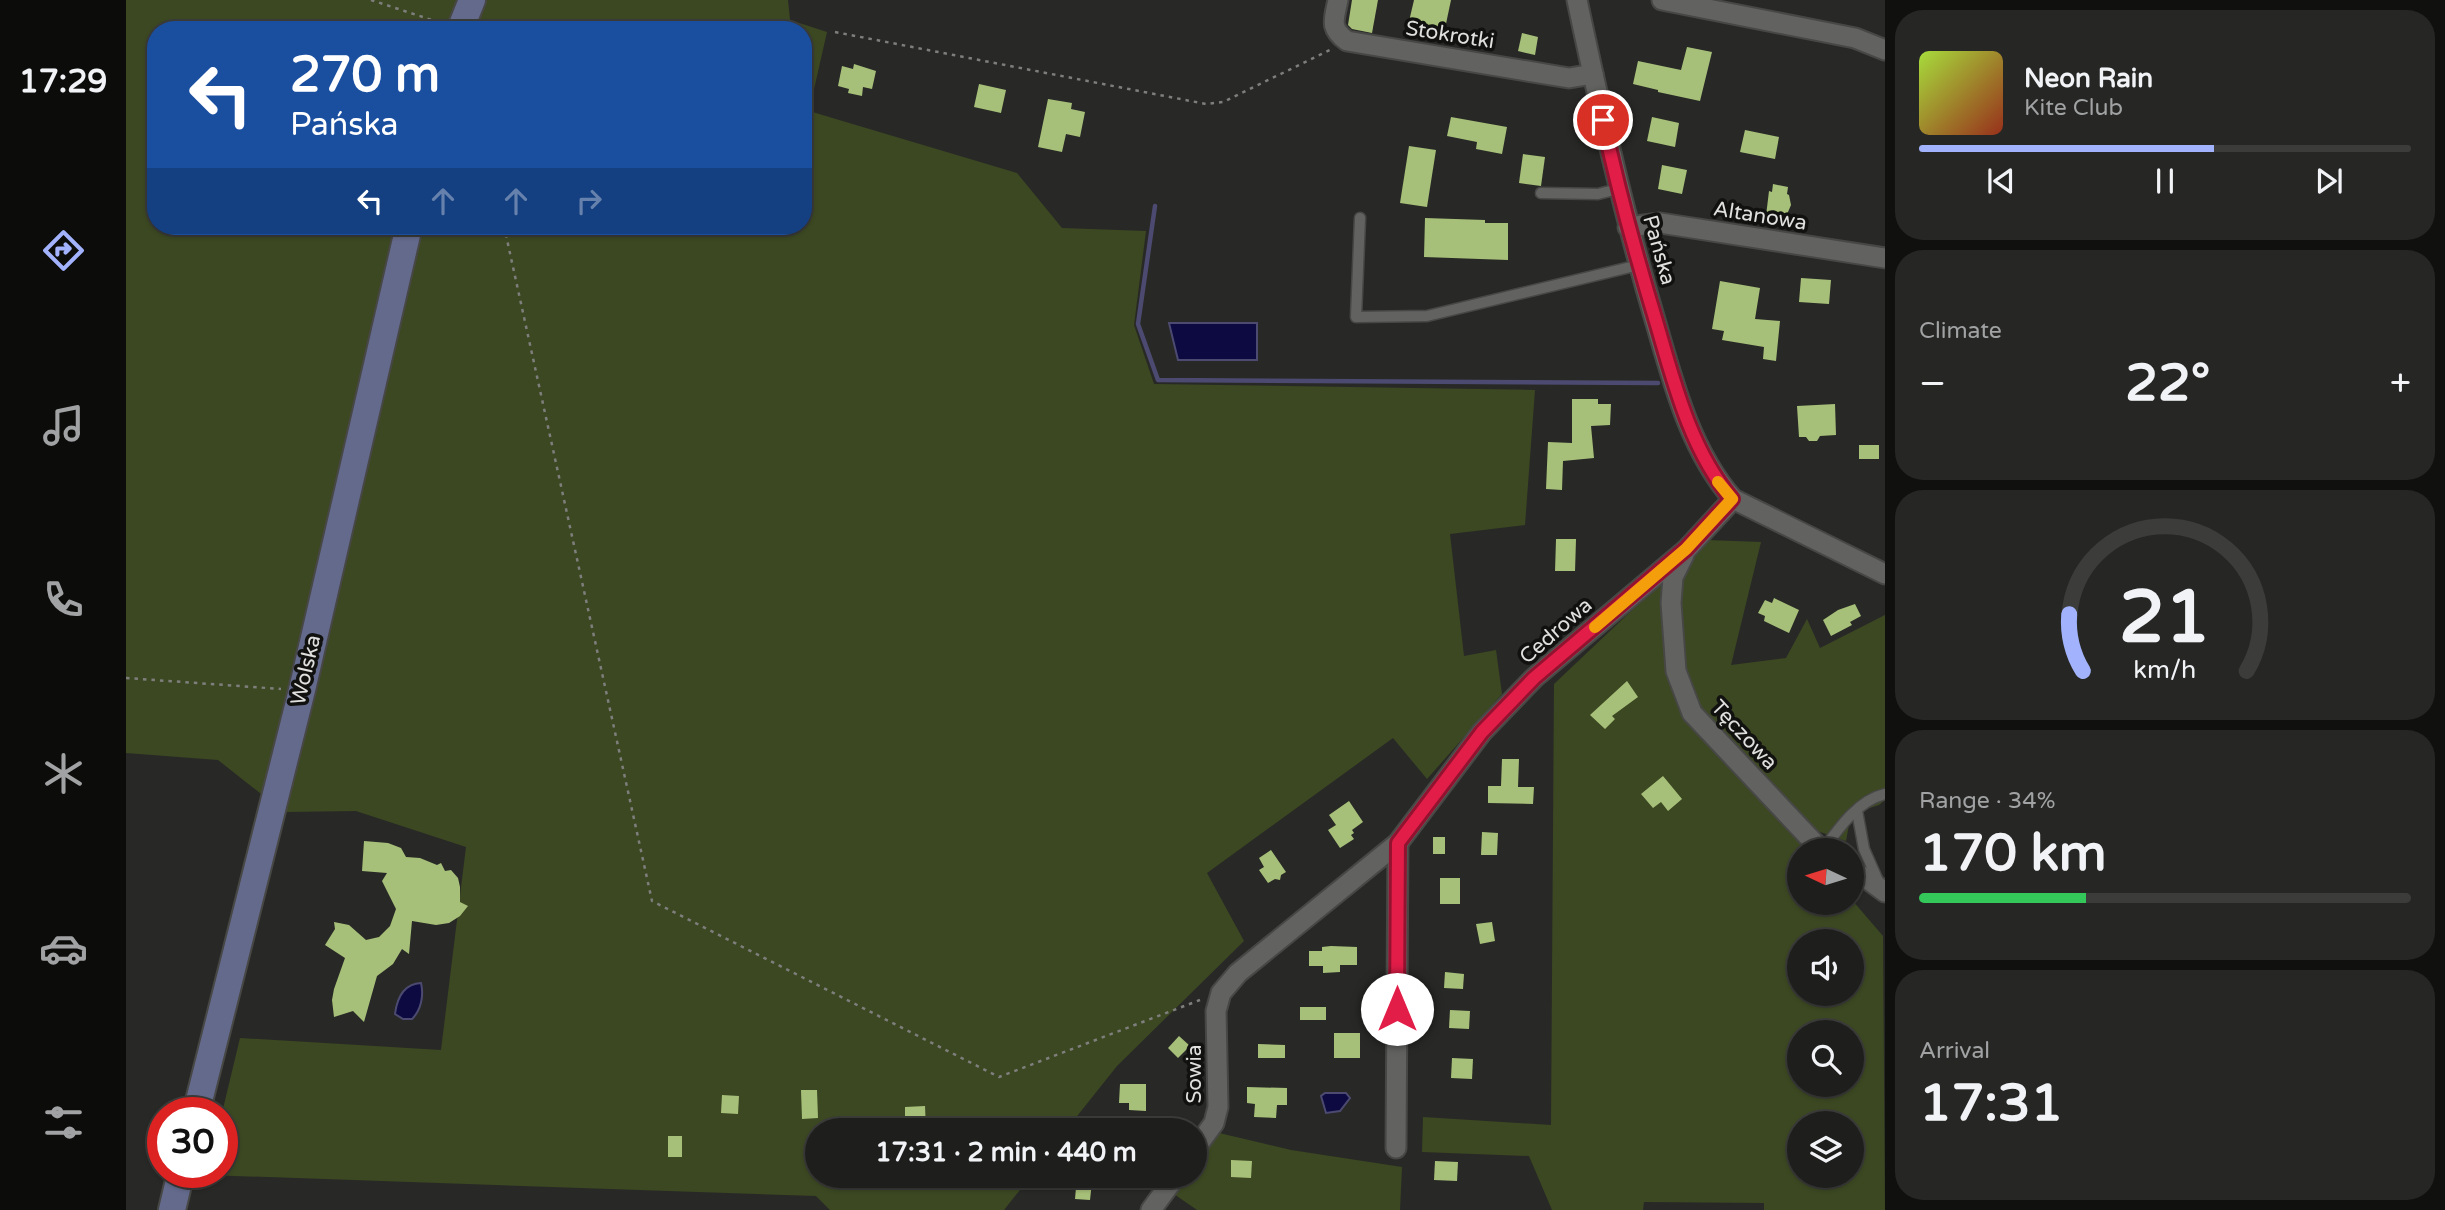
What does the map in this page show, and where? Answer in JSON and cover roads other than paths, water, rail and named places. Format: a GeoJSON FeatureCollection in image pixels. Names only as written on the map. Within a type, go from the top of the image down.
{"type":"FeatureCollection","features":[{"type":"Feature","properties":{"kind":"street"},"geometry":{"type":"LineString","coordinates":[[464,21],[472,0]]}},
{"type":"Feature","properties":{"kind":"street","name":"Stokrotki"},"geometry":{"type":"LineString","coordinates":[[1338,0],[1334,25],[1337,34],[1347,41],[1569,78],[1593,74]]}},
{"type":"Feature","properties":{"kind":"street","name":"Pańska"},"geometry":{"type":"LineString","coordinates":[[1577,0],[1618,189],[1639,265],[1686,415],[1703,457],[1717,482],[1732,499]]}},
{"type":"Feature","properties":{"kind":"street"},"geometry":{"type":"LineString","coordinates":[[1662,0],[1855,38],[1885,50]]}},
{"type":"Feature","properties":{"kind":"street","name":"Altanowa"},"geometry":{"type":"LineString","coordinates":[[1628,226],[1660,223],[1885,258]]}},
{"type":"Feature","properties":{"kind":"street","name":"Wolska"},"geometry":{"type":"LineString","coordinates":[[200,1097],[302,690],[407,235]]}},
{"type":"Feature","properties":{"kind":"street"},"geometry":{"type":"LineString","coordinates":[[1732,499],[1885,574]]}},
{"type":"Feature","properties":{"kind":"street","name":"Cedrowa"},"geometry":{"type":"LineString","coordinates":[[1221,993],[1238,973],[1398,843],[1482,732],[1534,678],[1686,549],[1732,499]]}},
{"type":"Feature","properties":{"kind":"street","name":"Tęczowa"},"geometry":{"type":"LineString","coordinates":[[1686,549],[1673,577],[1671,603],[1676,671],[1692,713],[1811,838]]}},
{"type":"Feature","properties":{"kind":"street"},"geometry":{"type":"LineString","coordinates":[[1396,1148],[1398,843]]}},
{"type":"Feature","properties":{"kind":"street"},"geometry":{"type":"LineString","coordinates":[[1864,879],[1883,890]]}},
{"type":"Feature","properties":{"kind":"street","name":"Sowia"},"geometry":{"type":"LineString","coordinates":[[1207,1133],[1214,1123],[1218,1108],[1216,1011],[1221,993]]}},
{"type":"Feature","properties":{"kind":"street"},"geometry":{"type":"LineString","coordinates":[[172,1210],[177,1188]]}},
{"type":"Feature","properties":{"kind":"street"},"geometry":{"type":"LineString","coordinates":[[1151,1210],[1167,1188]]}},
{"type":"Feature","properties":{"kind":"lane"},"geometry":{"type":"LineString","coordinates":[[1541,193],[1598,194],[1618,189]]}},
{"type":"Feature","properties":{"kind":"lane"},"geometry":{"type":"LineString","coordinates":[[1360,218],[1356,317],[1426,316],[1639,265]]}},
{"type":"Feature","properties":{"kind":"lane"},"geometry":{"type":"LineString","coordinates":[[1831,838],[1873,796],[1885,794]]}},
{"type":"Feature","properties":{"kind":"lane"},"geometry":{"type":"LineString","coordinates":[[1857,811],[1864,849],[1883,890]]}},
{"type":"Feature","properties":{"kind":"waterway"},"geometry":{"type":"LineString","coordinates":[[1155,206],[1138,324],[1158,380],[1658,383]]}}]}
